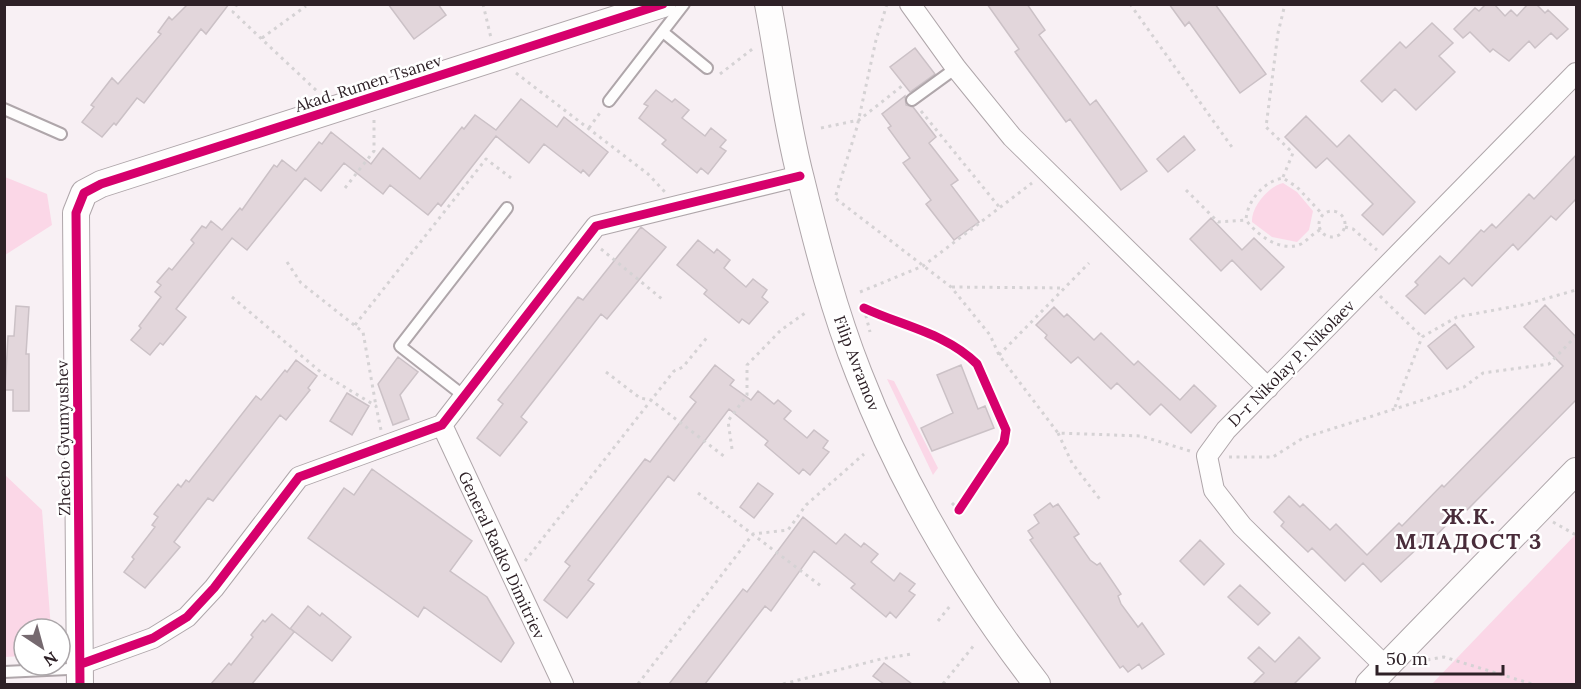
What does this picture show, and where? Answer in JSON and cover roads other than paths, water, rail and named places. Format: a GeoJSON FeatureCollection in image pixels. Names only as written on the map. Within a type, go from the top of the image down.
{"type":"FeatureCollection","features":[{"type":"Feature","properties":{"kind":"street","name":"Akad. Rumen Tsanev"},"geometry":{"type":"LineString","coordinates":[[84,193],[101,184],[663,4]]}},
{"type":"Feature","properties":{"kind":"street","name":"Filip Avramov"},"geometry":{"type":"LineString","coordinates":[[768,4],[800,176],[844,334],[895,458],[949,554],[1005,643],[1037,684]]}},
{"type":"Feature","properties":{"kind":"street"},"geometry":{"type":"LineString","coordinates":[[910,4],[956,68],[1012,137],[1268,388]]}},
{"type":"Feature","properties":{"kind":"street","name":"D-r Nikolay P. Nikolaev"},"geometry":{"type":"LineString","coordinates":[[1378,676],[1242,526],[1214,490],[1207,456],[1226,430],[1576,73]]}},
{"type":"Feature","properties":{"kind":"street"},"geometry":{"type":"LineString","coordinates":[[81,674],[153,638],[187,617],[214,588],[299,477],[442,425],[596,226],[800,176]]}},
{"type":"Feature","properties":{"kind":"street","name":"Zhecho Gyumyushev"},"geometry":{"type":"LineString","coordinates":[[81,674],[76,213],[84,193]]}},
{"type":"Feature","properties":{"kind":"street","name":"General Radko Dimitriev"},"geometry":{"type":"LineString","coordinates":[[442,425],[563,684]]}},
{"type":"Feature","properties":{"kind":"street"},"geometry":{"type":"LineString","coordinates":[[1378,676],[1576,471]]}},
{"type":"Feature","properties":{"kind":"lane"},"geometry":{"type":"LineString","coordinates":[[609,101],[684,4]]}},
{"type":"Feature","properties":{"kind":"lane"},"geometry":{"type":"LineString","coordinates":[[663,32],[707,68]]}},
{"type":"Feature","properties":{"kind":"lane"},"geometry":{"type":"LineString","coordinates":[[912,100],[956,68]]}},
{"type":"Feature","properties":{"kind":"lane"},"geometry":{"type":"LineString","coordinates":[[4,109],[61,134]]}},
{"type":"Feature","properties":{"kind":"lane"},"geometry":{"type":"LineString","coordinates":[[464,396],[400,346],[507,207]]}},
{"type":"Feature","properties":{"kind":"lane"},"geometry":{"type":"LineString","coordinates":[[4,672],[68,669],[81,674]]}},
{"type":"Feature","properties":{"kind":"district","name":"Ж.К. МЛАДОСТ 3"},"geometry":{"type":"Point","coordinates":[1469,528]}}]}
